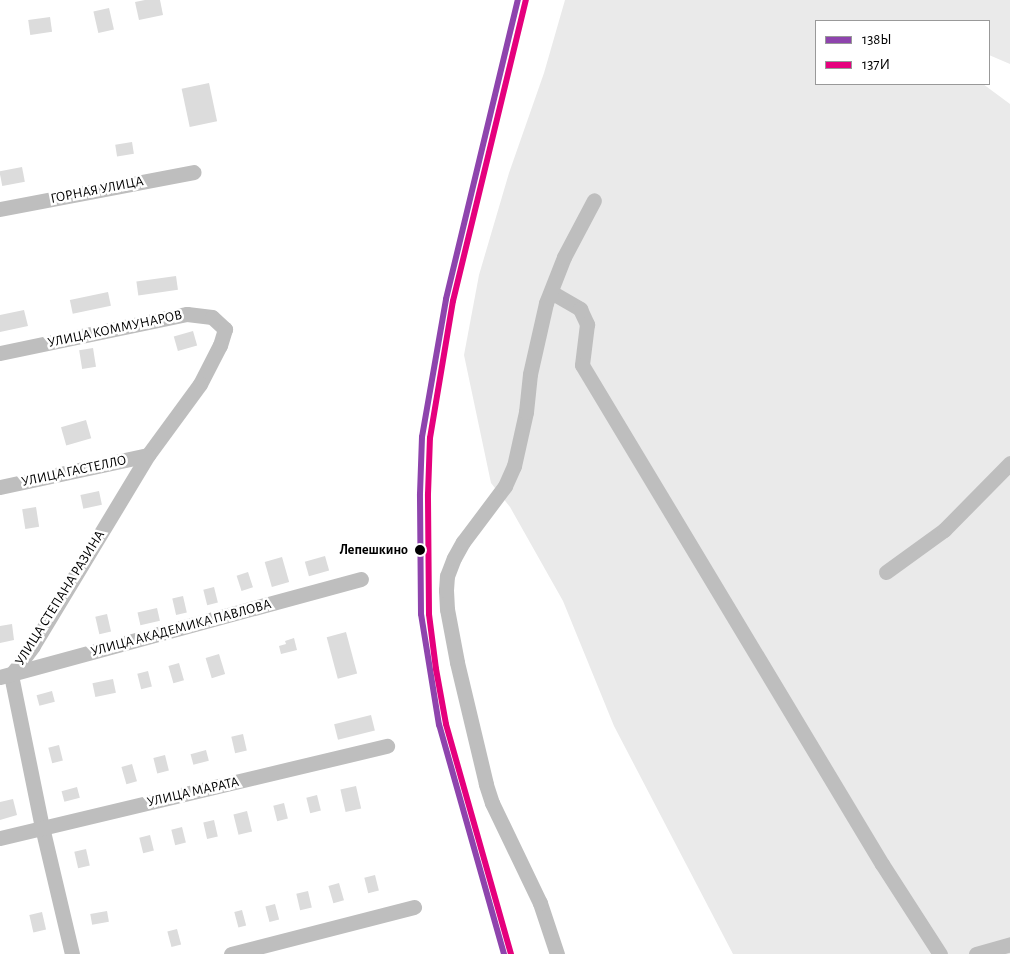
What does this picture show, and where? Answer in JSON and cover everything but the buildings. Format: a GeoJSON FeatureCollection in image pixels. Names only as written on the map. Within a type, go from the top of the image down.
{"type":"FeatureCollection","features":[{"type":"Feature","properties":{"kind":"street","name":"ГОРНАЯ УЛИЦА"},"geometry":{"type":"LineString","coordinates":[[0,209],[194,172]]}},
{"type":"Feature","properties":{"kind":"street"},"geometry":{"type":"LineString","coordinates":[[556,954],[540,903],[492,804],[457,662],[447,609],[446,590],[447,576],[462,542],[505,486],[514,466],[526,412],[530,374],[551,292],[564,257],[594,200]]}},
{"type":"Feature","properties":{"kind":"street"},"geometry":{"type":"LineString","coordinates":[[551,292],[580,309],[587,324],[582,365],[882,864],[940,954]]}},
{"type":"Feature","properties":{"kind":"street","name":"УЛИЦА КОММУНАРОВ"},"geometry":{"type":"LineString","coordinates":[[0,353],[187,314],[212,317],[225,329]]}},
{"type":"Feature","properties":{"kind":"street","name":"УЛИЦА СТЕПАНА РАЗИНА"},"geometry":{"type":"LineString","coordinates":[[72,954],[6,676],[33,646],[148,455],[200,384],[220,344],[225,329]]}},
{"type":"Feature","properties":{"kind":"street","name":"УЛИЦА ГАСТЕЛЛО"},"geometry":{"type":"LineString","coordinates":[[0,487],[148,455]]}},
{"type":"Feature","properties":{"kind":"street"},"geometry":{"type":"LineString","coordinates":[[886,572],[944,530],[1010,463]]}},
{"type":"Feature","properties":{"kind":"street","name":"УЛИЦА АКАДЕМИКА ПАВЛОВА"},"geometry":{"type":"LineString","coordinates":[[6,676],[361,579]]}},
{"type":"Feature","properties":{"kind":"street","name":"УЛИЦА МАРАТА"},"geometry":{"type":"LineString","coordinates":[[0,838],[387,746]]}},
{"type":"Feature","properties":{"kind":"street"},"geometry":{"type":"LineString","coordinates":[[231,954],[414,907]]}},
{"type":"Feature","properties":{"kind":"street"},"geometry":{"type":"LineString","coordinates":[[976,954],[1010,944]]}},
{"type":"Feature","properties":{"kind":"shaded area"},"geometry":{"type":"Polygon","coordinates":[[[565,0],[1010,0],[1010,64],[990,55],[990,20],[815,20],[815,85],[984,85],[1010,104],[1010,954],[733,954],[614,726],[563,601],[510,507],[491,483],[464,355],[479,275],[509,173],[544,73],[565,0]]]}},
{"type":"Feature","properties":{"kind":"transit line","name":"138Ы"},"geometry":{"type":"LineString","coordinates":[[504,954],[439,725],[421,614],[420,494],[422,437],[446,299],[518,0]]}},
{"type":"Feature","properties":{"kind":"transit line","name":"137И"},"geometry":{"type":"LineString","coordinates":[[511,954],[446,724],[436,669],[429,614],[428,494],[430,438],[453,301],[526,0]]}},
{"type":"Feature","properties":{"kind":"place","name":"Лепешкино"},"geometry":{"type":"Point","coordinates":[420,550]}}]}
